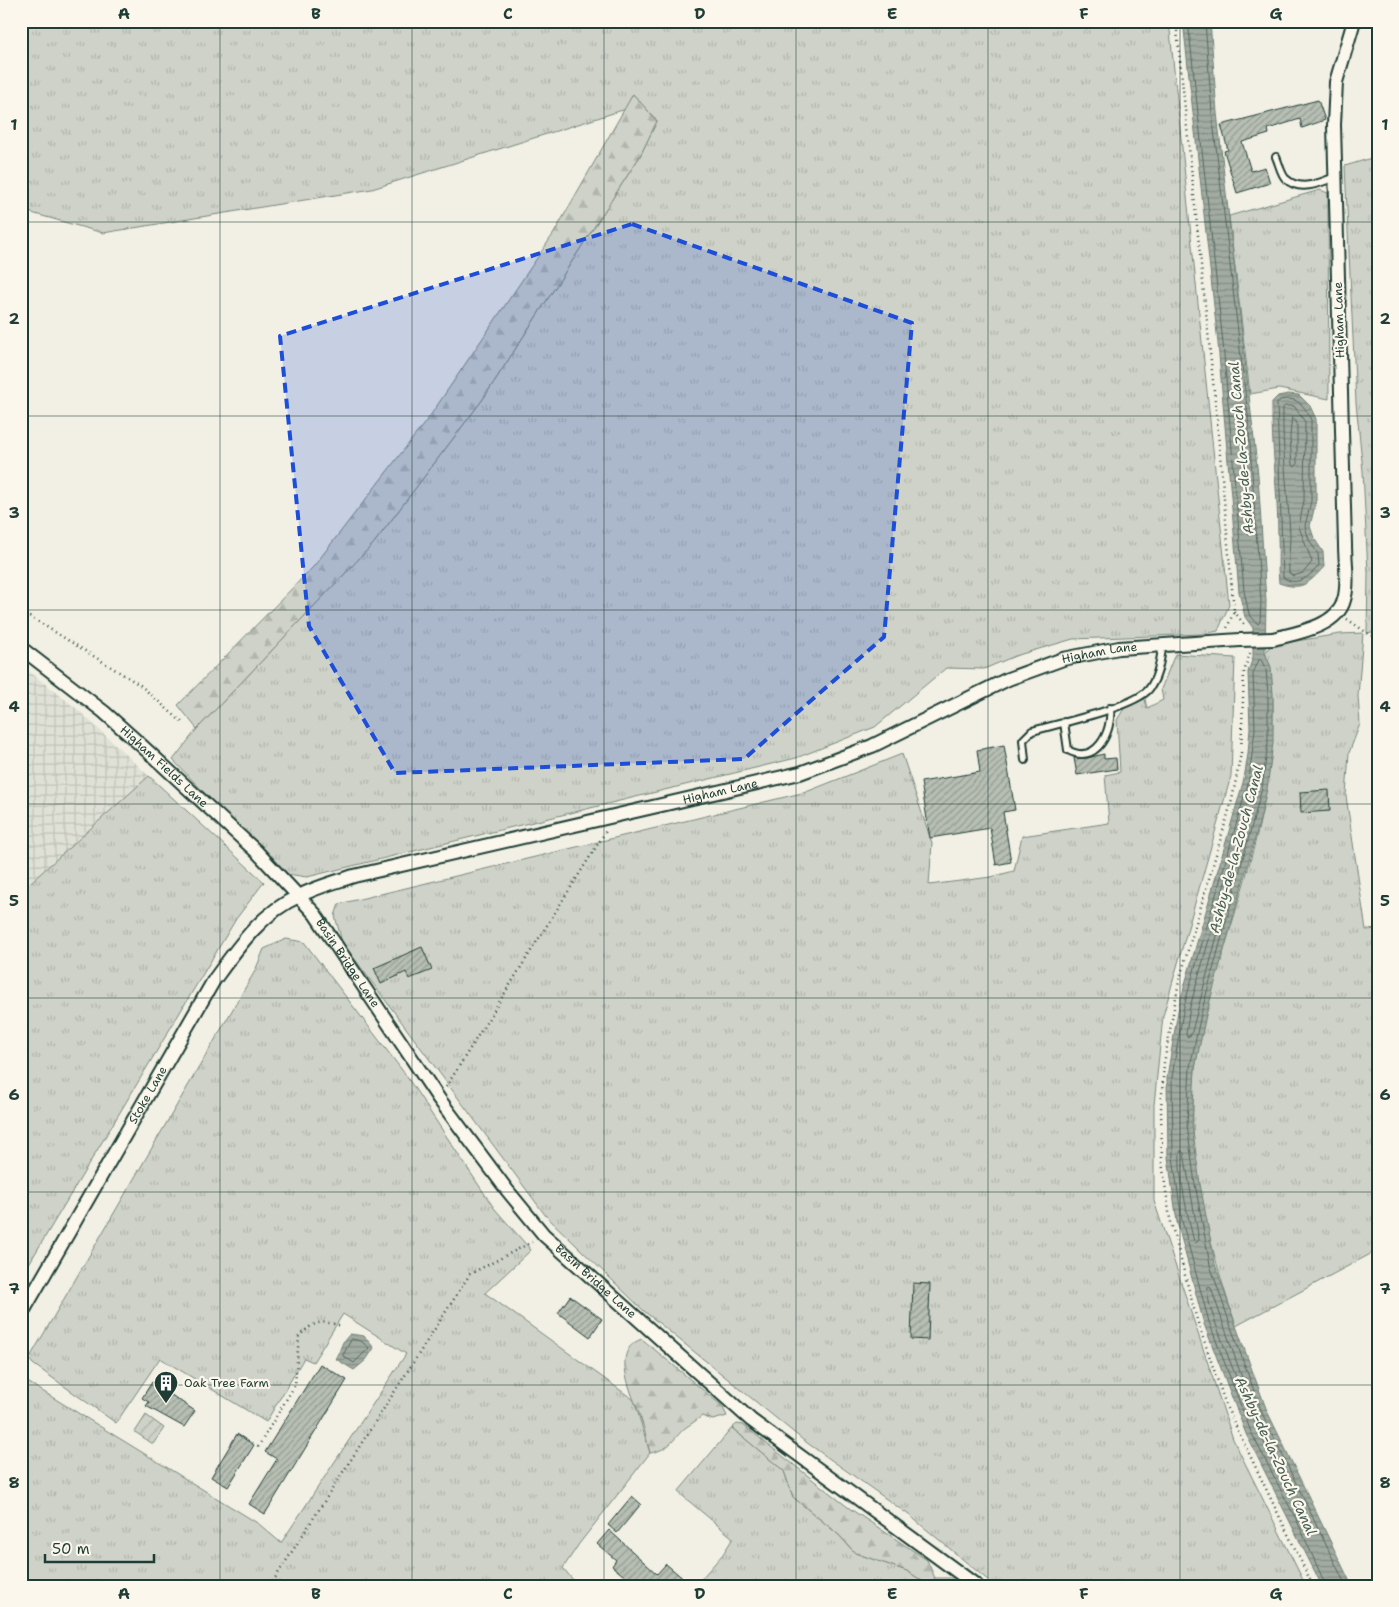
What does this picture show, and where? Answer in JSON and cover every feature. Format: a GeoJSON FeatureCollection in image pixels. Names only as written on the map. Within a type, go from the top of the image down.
{"type":"FeatureCollection","features":[{"type":"Feature","properties":{"kind":"street","name":"Higham Lane"},"geometry":{"type":"LineString","coordinates":[[298,896],[354,876],[800,773],[872,746],[1008,680],[1063,659],[1119,648],[1246,639],[1273,639],[1302,632],[1337,614],[1344,599],[1345,546],[1334,126],[1336,82],[1354,21]]}},
{"type":"Feature","properties":{"kind":"street","name":"Higham Fields Lane"},"geometry":{"type":"LineString","coordinates":[[21,648],[104,712],[163,764],[257,852],[298,896]]}},
{"type":"Feature","properties":{"kind":"street","name":"Basin Bridge Lane"},"geometry":{"type":"LineString","coordinates":[[298,896],[315,914],[439,1099],[506,1190],[544,1235],[751,1420],[978,1586]]}},
{"type":"Feature","properties":{"kind":"street","name":"Stoke Lane"},"geometry":{"type":"LineString","coordinates":[[21,1315],[214,980],[240,944],[261,921],[298,896]]}},
{"type":"Feature","properties":{"kind":"lane"},"geometry":{"type":"LineString","coordinates":[[1276,157],[1285,178],[1299,186],[1319,184],[1335,178]]}},
{"type":"Feature","properties":{"kind":"lane"},"geometry":{"type":"LineString","coordinates":[[1025,760],[1022,746],[1026,735],[1110,708],[1147,691],[1156,675],[1163,644]]}},
{"type":"Feature","properties":{"kind":"lane"},"geometry":{"type":"LineString","coordinates":[[1064,722],[1068,750],[1079,754],[1085,753],[1100,746],[1106,737],[1111,725],[1110,708]]}},
{"type":"Feature","properties":{"kind":"path"},"geometry":{"type":"LineString","coordinates":[[1176,21],[1216,410],[1234,611],[1246,639],[1250,656],[1244,672],[1241,752],[1232,800],[1179,981],[1164,1063],[1161,1109],[1162,1162],[1170,1219],[1197,1320],[1227,1408],[1313,1586]]}},
{"type":"Feature","properties":{"kind":"path"},"geometry":{"type":"LineString","coordinates":[[21,611],[140,685],[184,724]]}},
{"type":"Feature","properties":{"kind":"path"},"geometry":{"type":"LineString","coordinates":[[1337,614],[1370,635],[1378,637]]}},
{"type":"Feature","properties":{"kind":"path"},"geometry":{"type":"LineString","coordinates":[[439,1099],[614,817]]}},
{"type":"Feature","properties":{"kind":"path"},"geometry":{"type":"LineString","coordinates":[[270,1586],[470,1274],[544,1235]]}},
{"type":"Feature","properties":{"kind":"path"},"geometry":{"type":"LineString","coordinates":[[258,1447],[295,1385],[299,1336],[312,1324],[326,1321],[342,1326]]}},
{"type":"Feature","properties":{"kind":"highlighted area"},"geometry":{"type":"Polygon","coordinates":[[[632,224],[912,323],[884,637],[744,759],[395,773],[309,626],[280,336],[632,224]]]}},
{"type":"Feature","properties":{"kind":"shaded area"},"geometry":{"type":"Polygon","coordinates":[[[21,665],[76,708],[149,776],[21,891],[21,665]]]}},
{"type":"Feature","properties":{"kind":"green space"},"geometry":{"type":"Polygon","coordinates":[[[21,21],[1169,21],[1229,605],[1218,631],[1203,634],[1073,639],[1015,656],[984,669],[946,668],[875,727],[796,758],[307,877],[287,874],[268,859],[173,760],[197,729],[374,543],[483,399],[640,156],[657,121],[633,94],[626,109],[372,189],[103,233],[21,210],[21,21]]]}},
{"type":"Feature","properties":{"kind":"green space"},"geometry":{"type":"Polygon","coordinates":[[[633,94],[657,121],[640,156],[483,399],[374,543],[197,729],[178,705],[314,566],[430,416],[554,233],[633,94]]]}},
{"type":"Feature","properties":{"kind":"green space"},"geometry":{"type":"Polygon","coordinates":[[[1378,156],[1378,631],[1367,633],[1368,573],[1363,471],[1356,403],[1345,166],[1378,156]]]}},
{"type":"Feature","properties":{"kind":"green space"},"geometry":{"type":"Polygon","coordinates":[[[1320,190],[1328,193],[1329,399],[1279,389],[1250,394],[1229,216],[1320,190]]]}},
{"type":"Feature","properties":{"kind":"green space"},"geometry":{"type":"Polygon","coordinates":[[[1363,633],[1358,696],[1360,724],[1349,753],[1346,796],[1366,930],[1378,929],[1378,1250],[1236,1326],[1217,1264],[1202,1200],[1196,1168],[1193,1103],[1195,1070],[1204,1022],[1254,846],[1268,782],[1272,749],[1273,700],[1271,677],[1265,653],[1271,645],[1340,634],[1363,633]]]}},
{"type":"Feature","properties":{"kind":"green space"},"geometry":{"type":"Polygon","coordinates":[[[1175,654],[1235,658],[1231,776],[1163,1016],[1154,1105],[1154,1201],[1233,1439],[1306,1586],[995,1586],[909,1515],[803,1440],[644,1311],[546,1216],[342,942],[335,916],[339,904],[806,792],[902,754],[932,843],[929,885],[991,877],[1014,871],[1022,836],[1109,823],[1105,775],[1120,772],[1117,720],[1125,707],[1145,699],[1147,708],[1163,700],[1161,689],[1175,654]]]}},
{"type":"Feature","properties":{"kind":"green space"},"geometry":{"type":"Polygon","coordinates":[[[149,776],[264,882],[236,919],[21,1277],[21,891],[149,776]]]}},
{"type":"Feature","properties":{"kind":"green space"},"geometry":{"type":"Polygon","coordinates":[[[286,939],[304,942],[405,1074],[494,1208],[531,1250],[485,1293],[634,1400],[650,1453],[579,1544],[563,1568],[578,1586],[21,1586],[21,1378],[259,1524],[281,1543],[406,1354],[343,1314],[313,1362],[304,1358],[266,1422],[160,1358],[116,1423],[33,1364],[29,1359],[255,971],[264,949],[286,939]]]}},
{"type":"Feature","properties":{"kind":"green space"},"geometry":{"type":"Polygon","coordinates":[[[642,1339],[722,1406],[727,1416],[713,1420],[702,1416],[685,1428],[667,1447],[650,1453],[629,1387],[625,1363],[627,1353],[632,1345],[642,1339]]]}},
{"type":"Feature","properties":{"kind":"green space"},"geometry":{"type":"Polygon","coordinates":[[[146,1415],[164,1428],[153,1444],[135,1432],[146,1415]]]}},
{"type":"Feature","properties":{"kind":"green space"},"geometry":{"type":"Polygon","coordinates":[[[737,1424],[743,1425],[849,1508],[927,1560],[935,1578],[925,1586],[921,1580],[907,1571],[855,1553],[839,1535],[793,1497],[784,1471],[732,1428],[737,1424]]]}},
{"type":"Feature","properties":{"kind":"green space"},"geometry":{"type":"Polygon","coordinates":[[[732,1428],[784,1471],[793,1497],[839,1535],[855,1553],[907,1571],[921,1580],[925,1586],[695,1586],[723,1554],[733,1538],[678,1492],[732,1428]]]}},
{"type":"Feature","properties":{"kind":"green space"},"geometry":{"type":"Polygon","coordinates":[[[935,1578],[951,1578],[962,1586],[928,1586],[935,1578]]]}},
{"type":"Feature","properties":{"kind":"water","name":"Ashby-de-la-Zouch Canal"},"geometry":{"type":"Polygon","coordinates":[[[1183,21],[1210,21],[1217,113],[1258,475],[1266,601],[1265,653],[1271,667],[1273,694],[1273,743],[1267,789],[1206,1015],[1195,1068],[1192,1125],[1200,1184],[1215,1264],[1236,1326],[1267,1411],[1352,1586],[1322,1586],[1246,1434],[1204,1324],[1177,1222],[1168,1157],[1167,1077],[1179,1005],[1244,779],[1250,728],[1248,672],[1253,657],[1253,628],[1245,617],[1239,592],[1218,343],[1183,21]]]}},
{"type":"Feature","properties":{"kind":"water"},"geometry":{"type":"Polygon","coordinates":[[[1288,394],[1299,395],[1310,406],[1316,419],[1316,501],[1310,526],[1314,538],[1323,552],[1324,567],[1309,582],[1299,586],[1279,583],[1278,571],[1278,519],[1273,452],[1272,402],[1278,396],[1288,394]]]}},
{"type":"Feature","properties":{"kind":"water"},"geometry":{"type":"Polygon","coordinates":[[[350,1334],[364,1336],[374,1348],[366,1360],[354,1370],[336,1359],[343,1342],[350,1334]]]}},
{"type":"Feature","properties":{"kind":"building"},"geometry":{"type":"Polygon","coordinates":[[[1318,100],[1325,120],[1302,128],[1300,119],[1268,129],[1269,134],[1242,142],[1251,171],[1265,167],[1270,183],[1237,193],[1224,151],[1228,150],[1221,125],[1318,100]]]}},
{"type":"Feature","properties":{"kind":"building"},"geometry":{"type":"Polygon","coordinates":[[[1004,745],[1015,810],[1003,812],[1011,862],[996,865],[990,828],[930,838],[921,782],[980,772],[977,750],[1004,745]]]}},
{"type":"Feature","properties":{"kind":"building"},"geometry":{"type":"Polygon","coordinates":[[[1104,754],[1104,759],[1116,758],[1117,769],[1077,775],[1074,758],[1087,758],[1104,754]]]}},
{"type":"Feature","properties":{"kind":"building"},"geometry":{"type":"Polygon","coordinates":[[[1329,790],[1330,811],[1301,813],[1300,792],[1329,790]]]}},
{"type":"Feature","properties":{"kind":"building"},"geometry":{"type":"Polygon","coordinates":[[[422,947],[432,970],[409,979],[406,972],[381,984],[374,968],[422,947]]]}},
{"type":"Feature","properties":{"kind":"building"},"geometry":{"type":"Polygon","coordinates":[[[913,1283],[930,1284],[928,1340],[911,1339],[913,1283]]]}},
{"type":"Feature","properties":{"kind":"building"},"geometry":{"type":"Polygon","coordinates":[[[570,1296],[602,1319],[590,1337],[558,1313],[570,1296]]]}},
{"type":"Feature","properties":{"kind":"building"},"geometry":{"type":"Polygon","coordinates":[[[320,1364],[347,1380],[265,1514],[249,1504],[277,1459],[265,1452],[320,1364]]]}},
{"type":"Feature","properties":{"kind":"building","name":"Oak Tree Farm"},"geometry":{"type":"Polygon","coordinates":[[[152,1382],[195,1411],[184,1427],[146,1406],[149,1402],[142,1398],[152,1382]]]}},
{"type":"Feature","properties":{"kind":"building"},"geometry":{"type":"Polygon","coordinates":[[[237,1434],[254,1445],[228,1487],[211,1477],[237,1434]]]}},
{"type":"Feature","properties":{"kind":"building"},"geometry":{"type":"Polygon","coordinates":[[[632,1496],[641,1504],[617,1533],[608,1525],[632,1496]]]}},
{"type":"Feature","properties":{"kind":"building"},"geometry":{"type":"Polygon","coordinates":[[[609,1530],[657,1574],[666,1564],[692,1586],[625,1586],[629,1580],[612,1566],[616,1560],[597,1544],[609,1530]]]}},
{"type":"Feature","properties":{"kind":"place","name":"Oak Tree Farm"},"geometry":{"type":"Point","coordinates":[166,1404]}}]}
